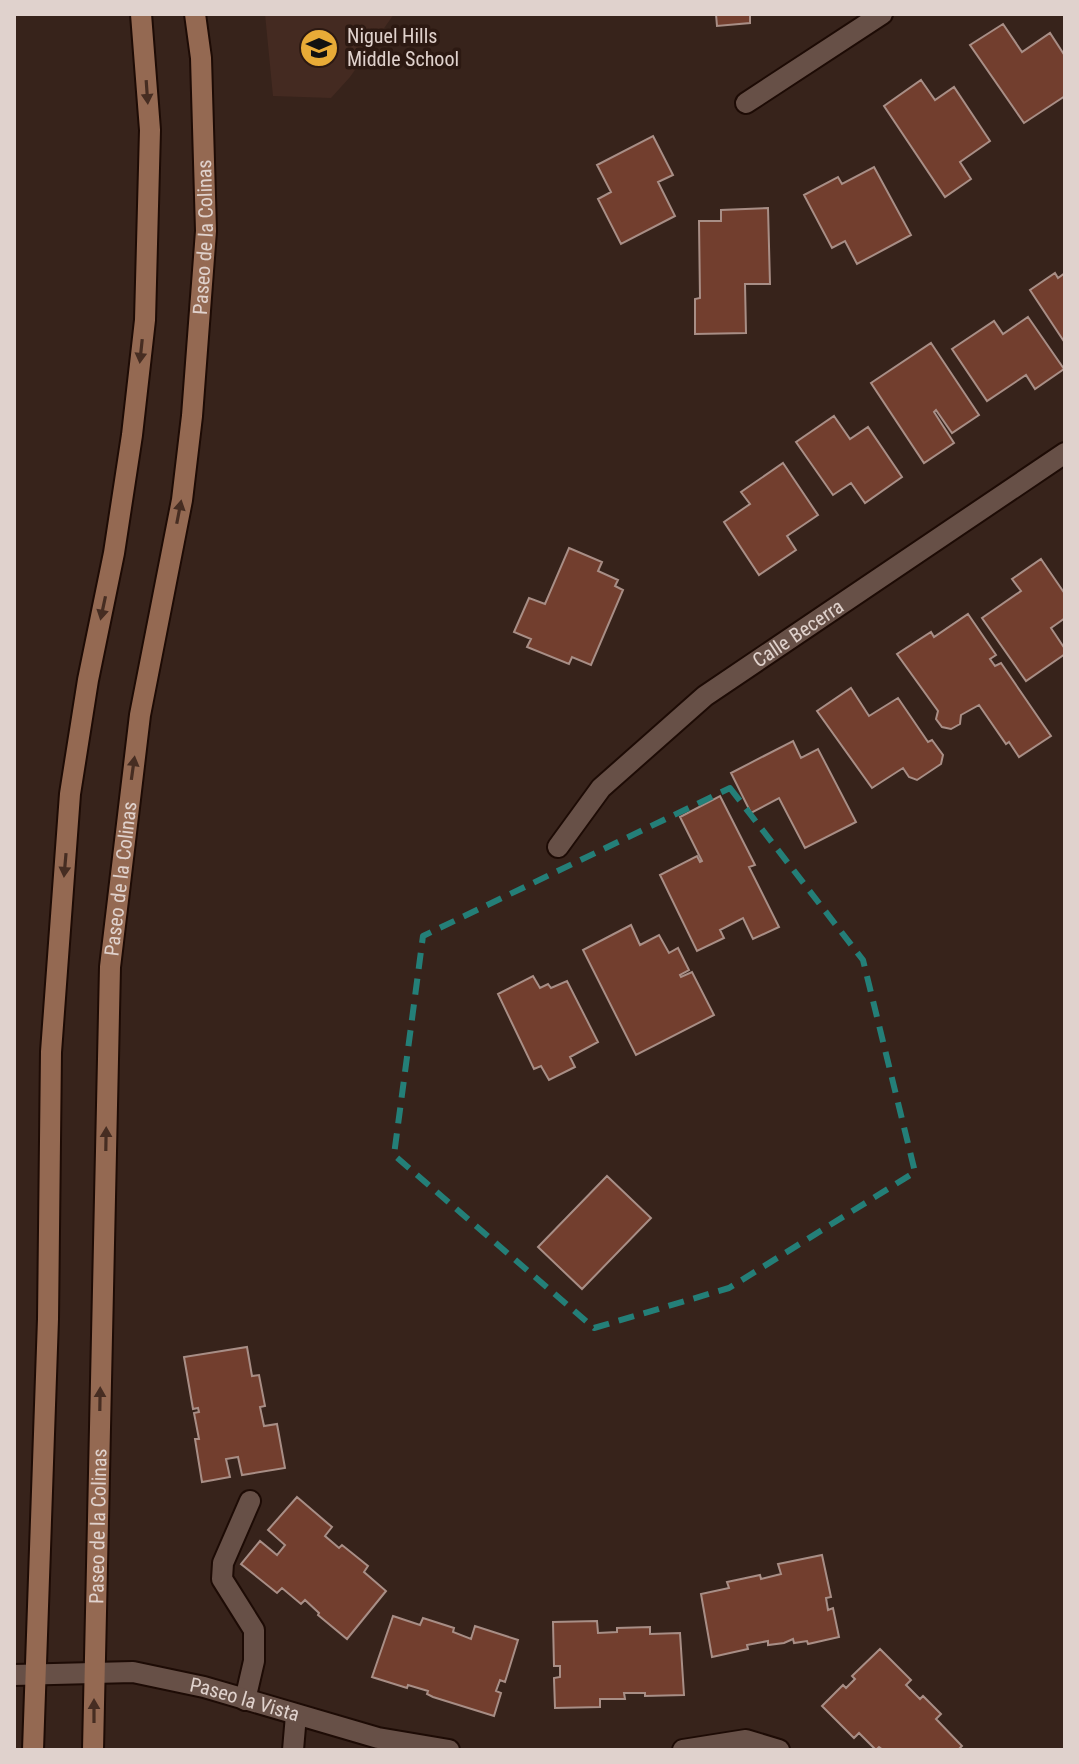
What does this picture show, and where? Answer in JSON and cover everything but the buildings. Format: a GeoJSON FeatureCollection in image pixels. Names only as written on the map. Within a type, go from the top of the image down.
{"type":"FeatureCollection","features":[{"type":"Feature","properties":{"kind":"main road"},"geometry":{"type":"LineString","coordinates":[[33,1750],[48,1319],[53,1024],[70,794],[88,680],[114,553],[145,320],[150,130],[141,14]]}},
{"type":"Feature","properties":{"kind":"main road","name":"Paseo de la Colinas"},"geometry":{"type":"LineString","coordinates":[[93,1750],[110,967],[140,715],[182,500],[192,416],[206,231],[201,58],[195,14]]}},
{"type":"Feature","properties":{"kind":"street"},"geometry":{"type":"LineString","coordinates":[[746,103],[882,14]]}},
{"type":"Feature","properties":{"kind":"street","name":"Calle Becerra"},"geometry":{"type":"LineString","coordinates":[[558,847],[601,788],[705,696],[1065,453]]}},
{"type":"Feature","properties":{"kind":"street"},"geometry":{"type":"LineString","coordinates":[[245,1700],[254,1661],[254,1630],[222,1579],[223,1563],[250,1501]]}},
{"type":"Feature","properties":{"kind":"street","name":"Paseo la Vista"},"geometry":{"type":"LineString","coordinates":[[14,1675],[133,1672],[204,1687],[378,1738],[449,1750]]}},
{"type":"Feature","properties":{"kind":"street"},"geometry":{"type":"LineString","coordinates":[[293,1750],[296,1715]]}},
{"type":"Feature","properties":{"kind":"street"},"geometry":{"type":"LineString","coordinates":[[683,1750],[746,1740],[779,1750]]}},
{"type":"Feature","properties":{"kind":"highlighted area"},"geometry":{"type":"Polygon","coordinates":[[[730,788],[863,960],[915,1172],[729,1288],[594,1328],[394,1155],[423,936],[730,788]]]}},
{"type":"Feature","properties":{"kind":"shaded area","name":"Niguel Hills Middle School"},"geometry":{"type":"Polygon","coordinates":[[[265,14],[394,14],[350,77],[331,98],[273,96],[265,14]]]}},
{"type":"Feature","properties":{"kind":"place","name":"Niguel Hills Middle School"},"geometry":{"type":"Point","coordinates":[319,48]}}]}
